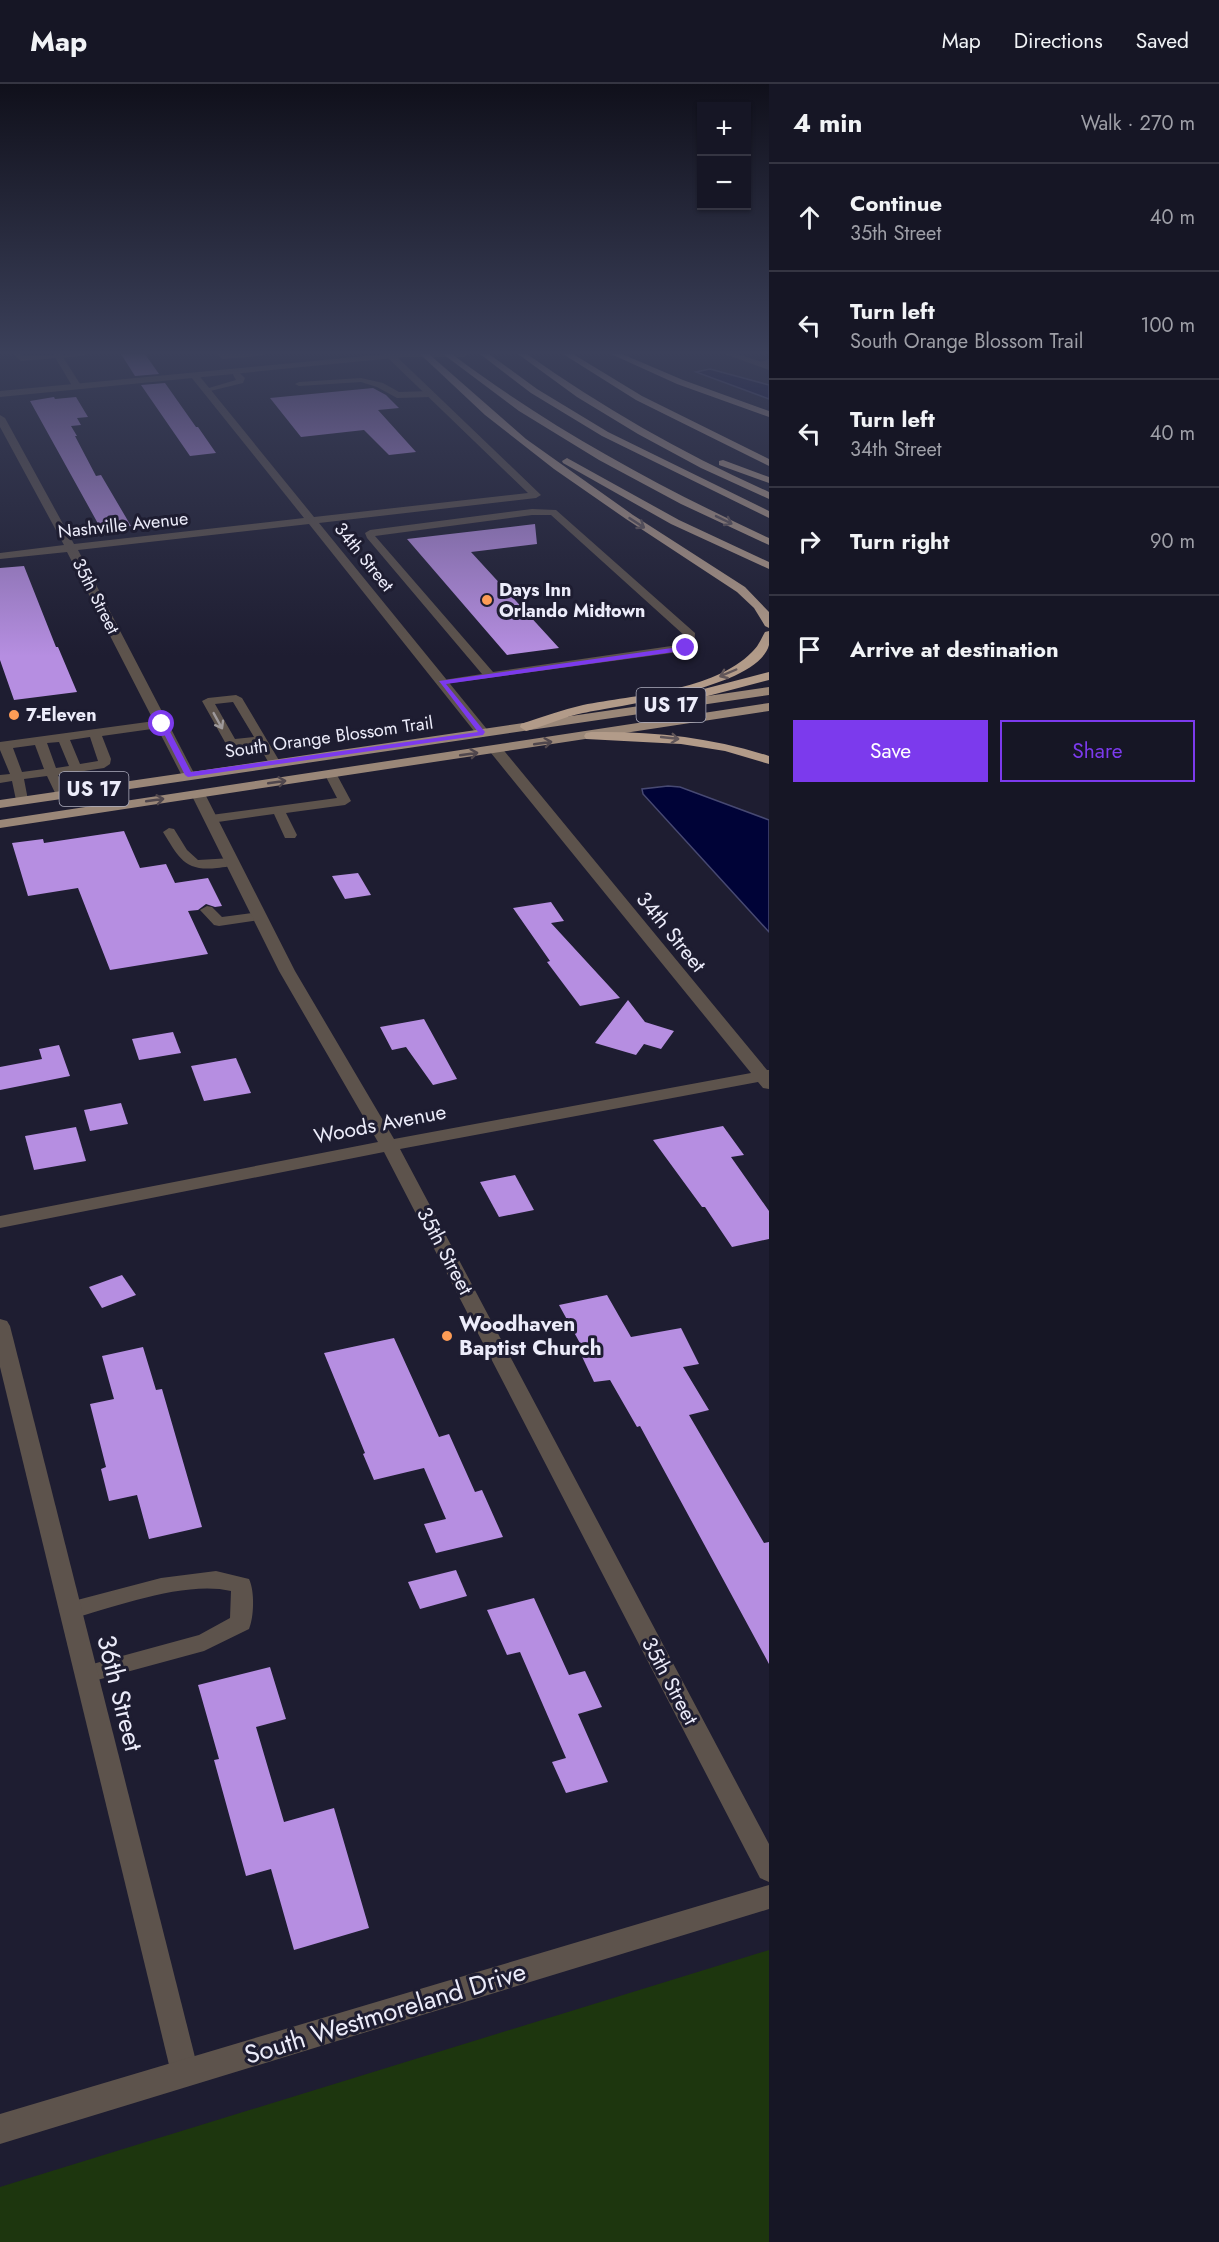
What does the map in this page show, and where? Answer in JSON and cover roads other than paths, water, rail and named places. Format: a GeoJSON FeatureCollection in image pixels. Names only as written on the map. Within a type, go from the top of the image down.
{"type":"FeatureCollection","features":[{"type":"Feature","properties":{"kind":"highway"},"geometry":{"type":"LineString","coordinates":[[541,455],[590,491],[742,591],[765,613],[769,624]]}},
{"type":"Feature","properties":{"kind":"highway"},"geometry":{"type":"LineString","coordinates":[[557,455],[675,522],[769,567]]}},
{"type":"Feature","properties":{"kind":"highway"},"geometry":{"type":"LineString","coordinates":[[599,455],[769,542]]}},
{"type":"Feature","properties":{"kind":"highway"},"geometry":{"type":"LineString","coordinates":[[648,455],[769,515]]}},
{"type":"Feature","properties":{"kind":"highway"},"geometry":{"type":"LineString","coordinates":[[686,455],[769,496]]}},
{"type":"Feature","properties":{"kind":"highway"},"geometry":{"type":"LineString","coordinates":[[705,455],[769,480]]}},
{"type":"Feature","properties":{"kind":"highway"},"geometry":{"type":"LineString","coordinates":[[752,455],[769,463]]}},
{"type":"Feature","properties":{"kind":"highway"},"geometry":{"type":"LineString","coordinates":[[526,727],[570,712],[661,695],[710,680],[737,669],[752,659],[763,648],[769,635]]}},
{"type":"Feature","properties":{"kind":"highway"},"geometry":{"type":"LineString","coordinates":[[573,719],[701,694],[769,676]]}},
{"type":"Feature","properties":{"kind":"highway"},"geometry":{"type":"LineString","coordinates":[[591,736],[634,735],[681,739],[732,748],[769,760]]}},
{"type":"Feature","properties":{"kind":"main road","name":"South Orange Blossom Trail"},"geometry":{"type":"LineString","coordinates":[[0,804],[769,691]]}},
{"type":"Feature","properties":{"kind":"main road","name":"South Orange Blossom Trail"},"geometry":{"type":"LineString","coordinates":[[0,824],[591,736],[769,707]]}},
{"type":"Feature","properties":{"kind":"main road"},"geometry":{"type":"LineString","coordinates":[[198,794],[244,776],[423,748],[483,733]]}},
{"type":"Feature","properties":{"kind":"main road"},"geometry":{"type":"LineString","coordinates":[[0,815],[115,797],[162,786],[188,775]]}},
{"type":"Feature","properties":{"kind":"street","name":"35th Street"},"geometry":{"type":"LineString","coordinates":[[20,455],[188,775]]}},
{"type":"Feature","properties":{"kind":"street","name":"34th Street"},"geometry":{"type":"LineString","coordinates":[[257,455],[483,733]]}},
{"type":"Feature","properties":{"kind":"street","name":"Nashville Avenue"},"geometry":{"type":"LineString","coordinates":[[0,556],[536,495],[494,455]]}},
{"type":"Feature","properties":{"kind":"street","name":"34th Street"},"geometry":{"type":"LineString","coordinates":[[496,750],[767,1079]]}},
{"type":"Feature","properties":{"kind":"street","name":"35th Street"},"geometry":{"type":"LineString","coordinates":[[198,794],[287,971],[389,1145],[769,1870]]}},
{"type":"Feature","properties":{"kind":"street","name":"Woods Avenue"},"geometry":{"type":"LineString","coordinates":[[0,1222],[389,1145],[767,1079]]}},
{"type":"Feature","properties":{"kind":"street","name":"36th Street"},"geometry":{"type":"LineString","coordinates":[[0,1326],[185,2073]]}},
{"type":"Feature","properties":{"kind":"street","name":"South Westmoreland Drive"},"geometry":{"type":"LineString","coordinates":[[0,2129],[769,1897]]}},
{"type":"Feature","properties":{"kind":"lane"},"geometry":{"type":"LineString","coordinates":[[441,682],[490,676],[686,648],[690,645],[691,635],[553,512],[532,512],[370,533],[370,536],[490,676]]}},
{"type":"Feature","properties":{"kind":"lane"},"geometry":{"type":"LineString","coordinates":[[262,740],[235,743],[230,741],[208,701],[236,698],[262,740],[274,762]]}},
{"type":"Feature","properties":{"kind":"lane"},"geometry":{"type":"LineString","coordinates":[[22,800],[16,776],[3,746],[162,724]]}},
{"type":"Feature","properties":{"kind":"lane"},"geometry":{"type":"LineString","coordinates":[[0,779],[104,764],[105,759],[95,734]]}},
{"type":"Feature","properties":{"kind":"lane"},"geometry":{"type":"LineString","coordinates":[[63,738],[76,768]]}},
{"type":"Feature","properties":{"kind":"lane"},"geometry":{"type":"LineString","coordinates":[[40,741],[61,794]]}},
{"type":"Feature","properties":{"kind":"lane"},"geometry":{"type":"LineString","coordinates":[[211,819],[345,801],[331,774]]}},
{"type":"Feature","properties":{"kind":"lane"},"geometry":{"type":"LineString","coordinates":[[278,810],[290,836]]}},
{"type":"Feature","properties":{"kind":"lane"},"geometry":{"type":"LineString","coordinates":[[169,832],[196,873],[232,862]]}},
{"type":"Feature","properties":{"kind":"lane"},"geometry":{"type":"LineString","coordinates":[[207,910],[219,922],[259,916]]}},
{"type":"Feature","properties":{"kind":"lane"},"geometry":{"type":"LineString","coordinates":[[70,1610],[161,1586],[216,1579],[242,1585],[240,1623],[204,1642],[86,1674]]}},
{"type":"Feature","properties":{"kind":"place","name":"Days Inn Orlando Midtown"},"geometry":{"type":"Point","coordinates":[487,600]}},
{"type":"Feature","properties":{"kind":"place","name":"7-Eleven"},"geometry":{"type":"Point","coordinates":[14,715]}},
{"type":"Feature","properties":{"kind":"place","name":"Woodhaven Baptist Church"},"geometry":{"type":"Point","coordinates":[447,1336]}}]}
